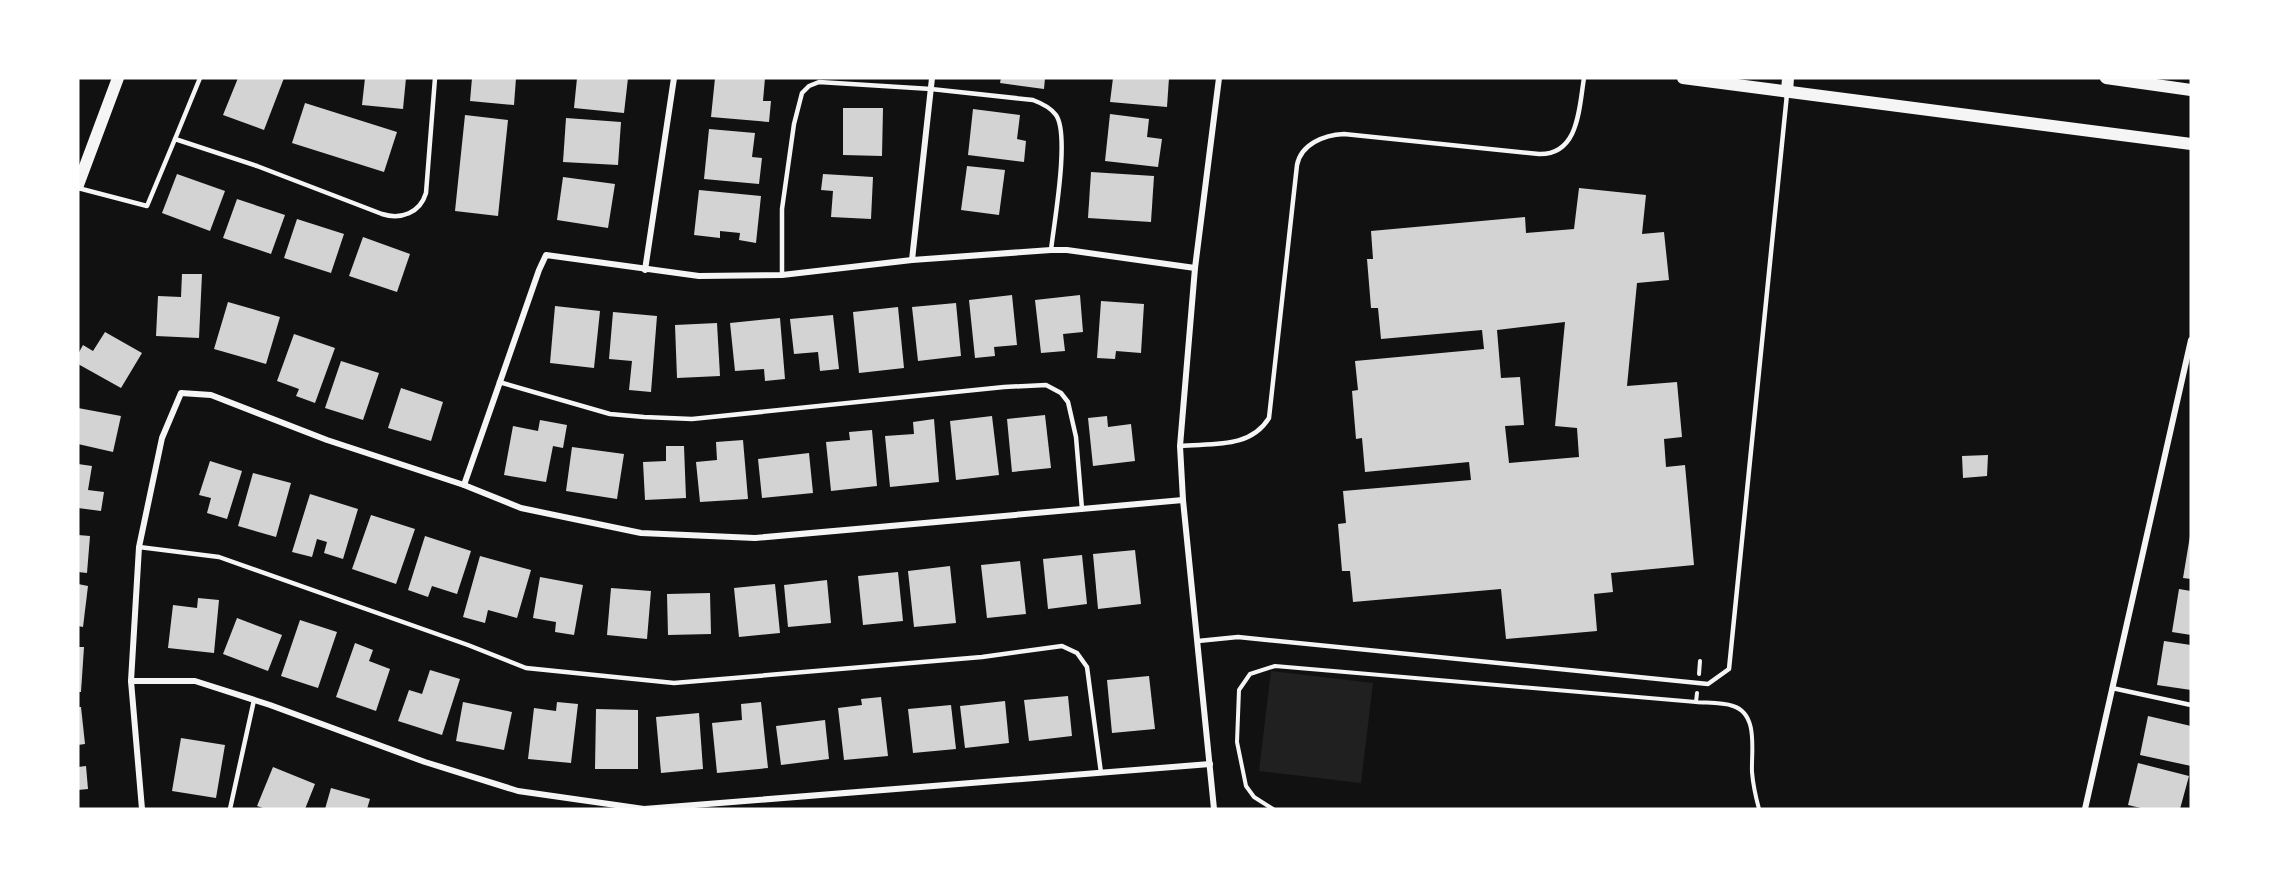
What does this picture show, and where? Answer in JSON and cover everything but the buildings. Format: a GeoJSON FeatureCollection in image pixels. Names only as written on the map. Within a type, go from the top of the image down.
{"type":"FeatureCollection","features":[{"type":"Feature","properties":{"kind":"main road"},"geometry":{"type":"LineString","coordinates":[[78,187],[118,78]]}},
{"type":"Feature","properties":{"kind":"main road"},"geometry":{"type":"LineString","coordinates":[[1683,78],[2191,144]]}},
{"type":"Feature","properties":{"kind":"main road"},"geometry":{"type":"LineString","coordinates":[[1787,92],[1788,78]]}},
{"type":"Feature","properties":{"kind":"main road"},"geometry":{"type":"LineString","coordinates":[[2106,78],[2191,90]]}},
{"type":"Feature","properties":{"kind":"street"},"geometry":{"type":"LineString","coordinates":[[645,270],[674,78]]}},
{"type":"Feature","properties":{"kind":"street"},"geometry":{"type":"LineString","coordinates":[[912,260],[932,78]]}},
{"type":"Feature","properties":{"kind":"street"},"geometry":{"type":"LineString","coordinates":[[1214,809],[1183,500],[1180,446],[1195,268],[1219,78]]}},
{"type":"Feature","properties":{"kind":"street"},"geometry":{"type":"LineString","coordinates":[[464,485],[546,255],[699,276],[782,275],[912,260],[1050,250],[1067,250],[1195,268]]}},
{"type":"Feature","properties":{"kind":"street"},"geometry":{"type":"LineString","coordinates":[[2085,809],[2191,340]]}},
{"type":"Feature","properties":{"kind":"street"},"geometry":{"type":"LineString","coordinates":[[142,809],[130,681],[139,547],[162,438],[181,393],[211,395],[327,440],[464,485],[521,508],[641,533],[755,538],[1183,500]]}},
{"type":"Feature","properties":{"kind":"street"},"geometry":{"type":"LineString","coordinates":[[130,681],[195,681],[425,762],[518,791],[644,809],[1210,764]]}},
{"type":"Feature","properties":{"kind":"lane"},"geometry":{"type":"LineString","coordinates":[[78,187],[147,206],[200,78]]}},
{"type":"Feature","properties":{"kind":"lane"},"geometry":{"type":"LineString","coordinates":[[175,140],[257,166],[382,214],[401,216],[419,206],[426,193],[435,78]]}},
{"type":"Feature","properties":{"kind":"lane"},"geometry":{"type":"LineString","coordinates":[[1180,446],[1245,440],[1259,432],[1269,418],[1297,165],[1298,158],[1305,149],[1325,137],[1344,134],[1539,154],[1551,153],[1564,146],[1573,135],[1584,78]]}},
{"type":"Feature","properties":{"kind":"lane"},"geometry":{"type":"LineString","coordinates":[[782,275],[782,209],[794,124],[802,93],[809,86],[819,82],[931,89],[1033,99],[1043,104],[1056,114],[1061,125],[1063,144],[1050,250]]}},
{"type":"Feature","properties":{"kind":"lane"},"geometry":{"type":"LineString","coordinates":[[1197,641],[1238,637],[1708,684],[1729,669],[1787,92]]}},
{"type":"Feature","properties":{"kind":"lane"},"geometry":{"type":"LineString","coordinates":[[500,382],[610,414],[692,419],[1004,387],[1046,385],[1061,393],[1068,402],[1076,437],[1082,509]]}},
{"type":"Feature","properties":{"kind":"lane"},"geometry":{"type":"LineString","coordinates":[[139,547],[219,557],[468,645],[526,668],[674,683],[982,657],[1062,646],[1077,653],[1087,667],[1101,773]]}},
{"type":"Feature","properties":{"kind":"lane"},"geometry":{"type":"LineString","coordinates":[[2112,688],[2191,705]]}},
{"type":"Feature","properties":{"kind":"lane"},"geometry":{"type":"LineString","coordinates":[[230,809],[254,700]]}},
{"type":"Feature","properties":{"kind":"path"},"geometry":{"type":"LineString","coordinates":[[1696,702],[1700,662]]}},
{"type":"Feature","properties":{"kind":"path"},"geometry":{"type":"LineString","coordinates":[[1273,809],[1254,797],[1246,786],[1237,742],[1239,690],[1250,674],[1275,666],[1734,706],[1749,721],[1752,731],[1752,774],[1759,809]]}},
{"type":"Feature","properties":{"kind":"shaded area"},"geometry":{"type":"Polygon","coordinates":[[[1271,671],[1373,683],[1361,783],[1259,771],[1271,671]]]}}]}
